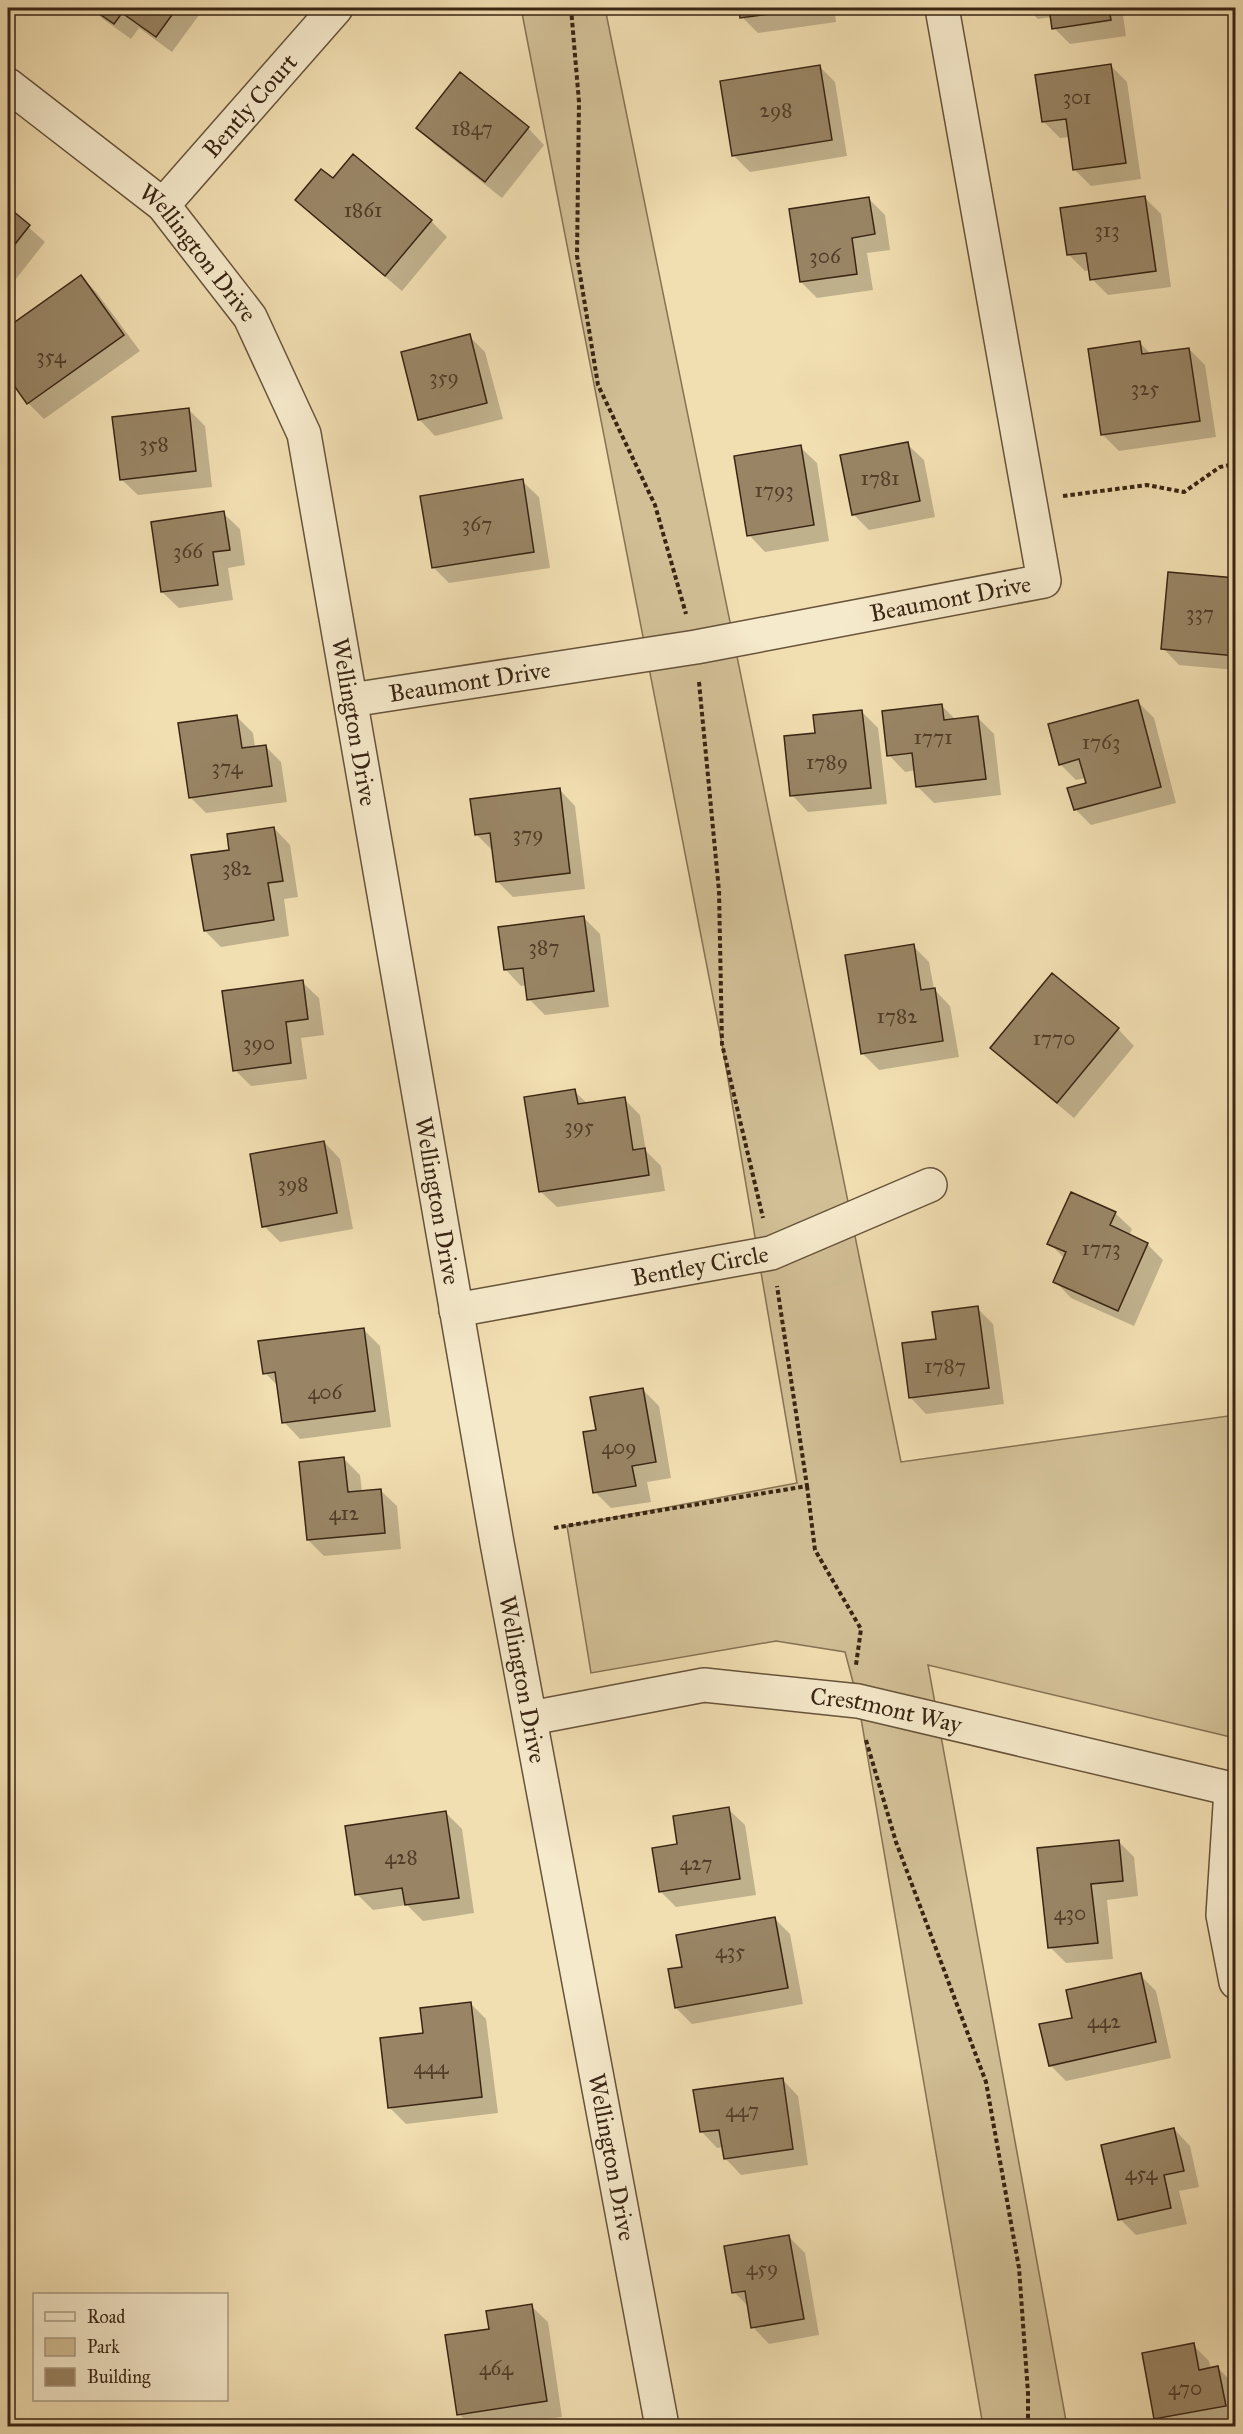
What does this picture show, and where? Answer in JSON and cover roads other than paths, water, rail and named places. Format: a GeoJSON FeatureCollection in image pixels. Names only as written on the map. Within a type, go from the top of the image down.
{"type":"FeatureCollection","features":[{"type":"Feature","properties":{"kind":"street","name":"Bently Court"},"geometry":{"type":"LineString","coordinates":[[163,205],[336,8]]}},
{"type":"Feature","properties":{"kind":"street","name":"Beaumont Drive"},"geometry":{"type":"LineString","coordinates":[[351,700],[696,647],[1044,581],[942,8]]}},
{"type":"Feature","properties":{"kind":"street","name":"Wellington Drive"},"geometry":{"type":"LineString","coordinates":[[8,86],[163,205],[250,317],[304,434],[497,1543],[662,2427]]}},
{"type":"Feature","properties":{"kind":"street","name":"Bentley Circle"},"geometry":{"type":"LineString","coordinates":[[456,1310],[771,1253],[930,1185]]}},
{"type":"Feature","properties":{"kind":"street","name":"Crestmont Way"},"geometry":{"type":"LineString","coordinates":[[531,1718],[704,1685],[716,1686],[858,1701],[1233,1790]]}},
{"type":"Feature","properties":{"kind":"street"},"geometry":{"type":"LineString","coordinates":[[1233,1790],[1222,1915],[1236,1982]]}}]}
